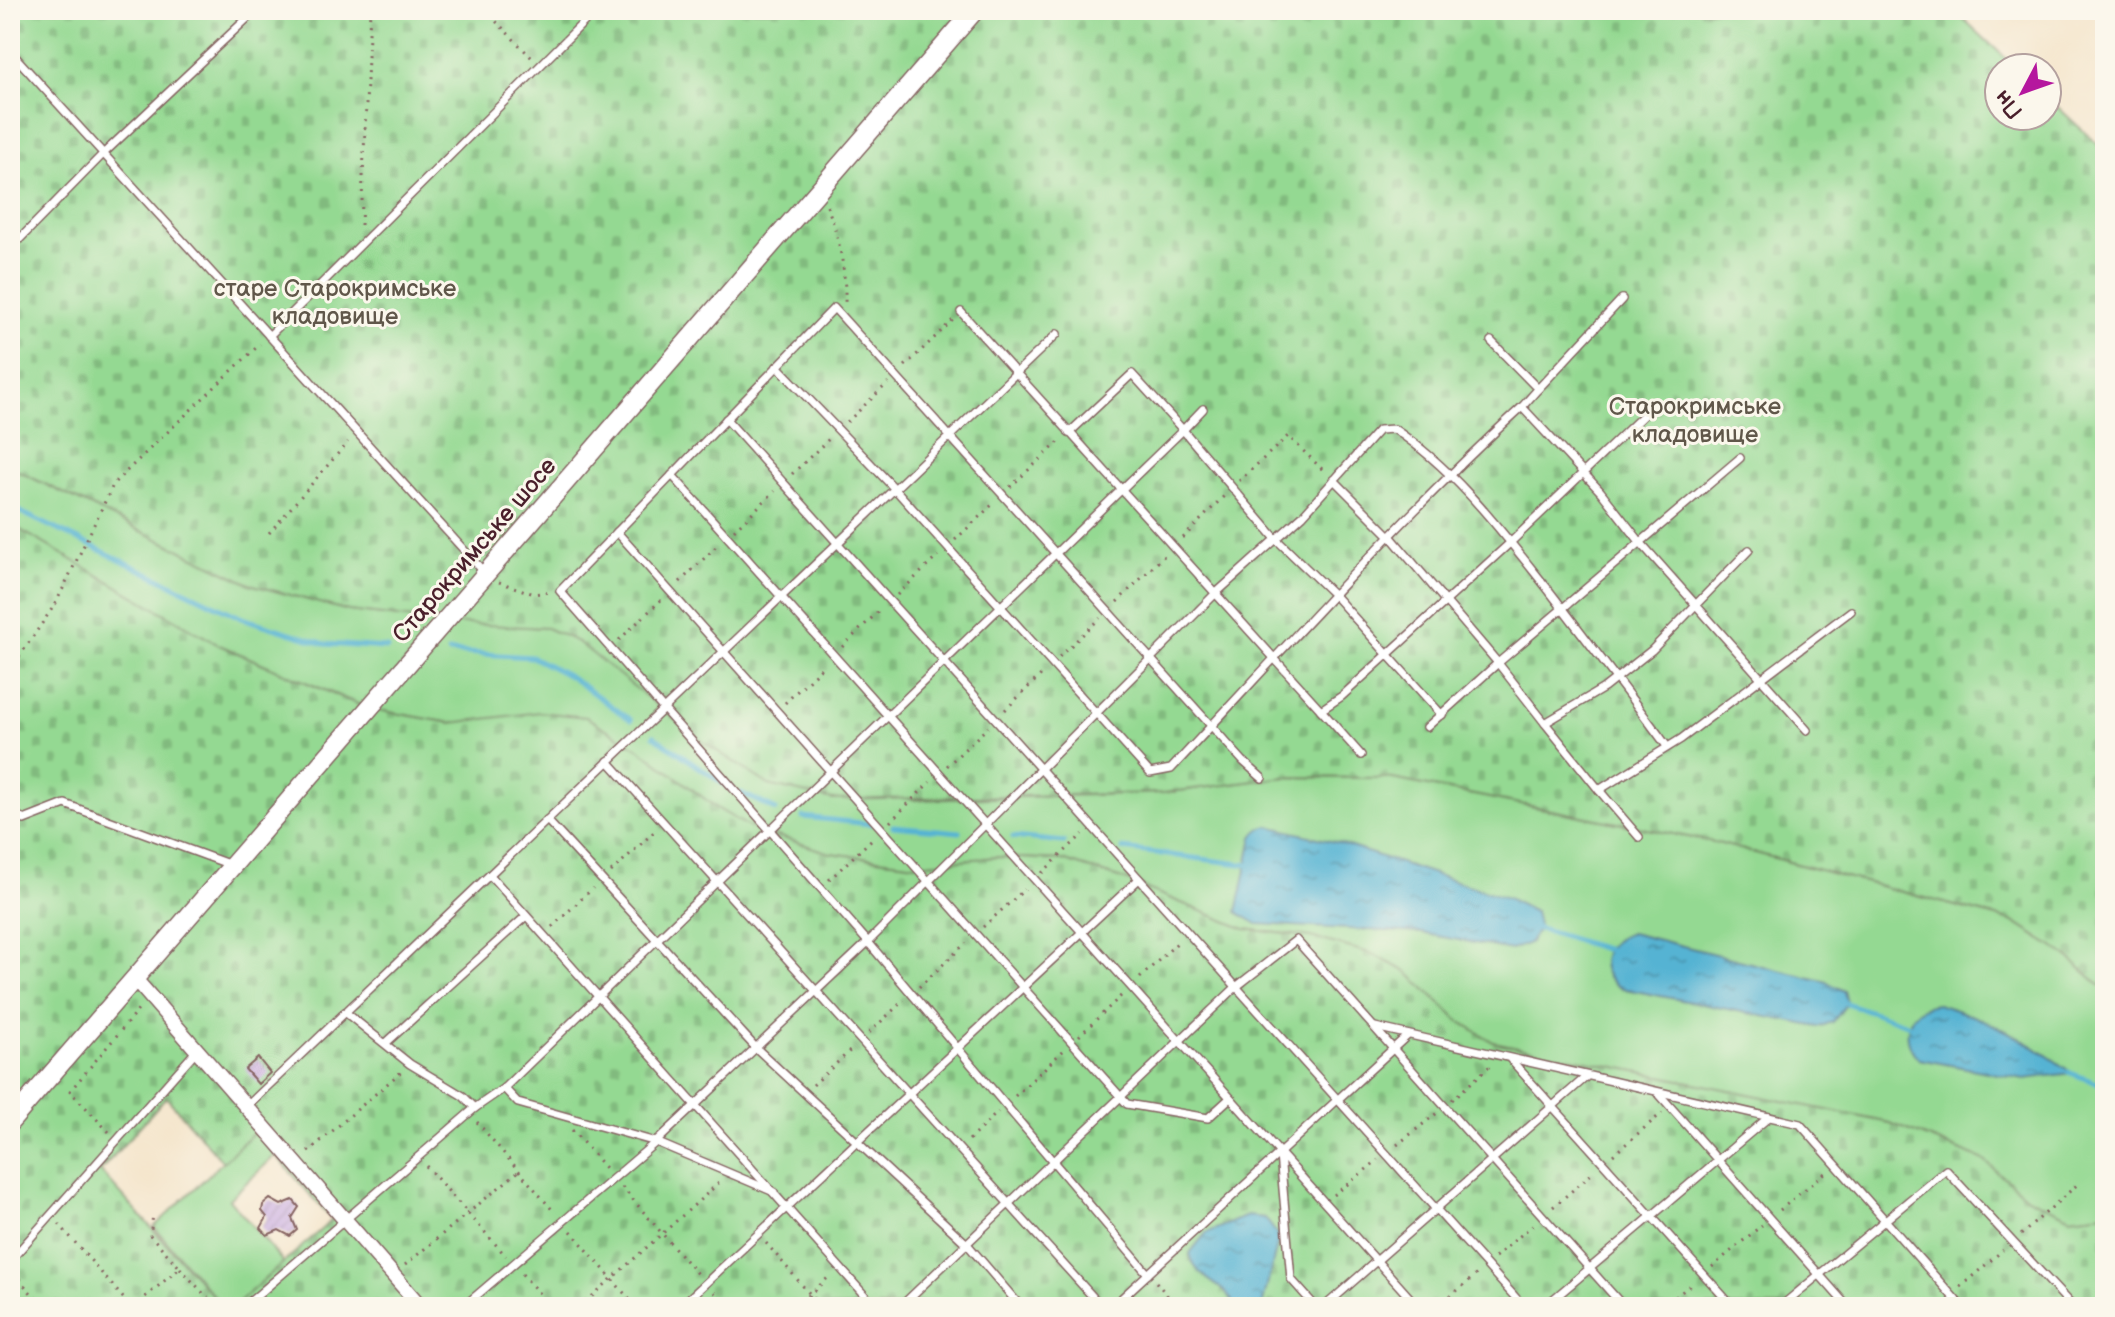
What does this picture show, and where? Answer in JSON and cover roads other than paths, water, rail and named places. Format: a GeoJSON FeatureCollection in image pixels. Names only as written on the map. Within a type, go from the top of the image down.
{"type":"FeatureCollection","features":[{"type":"Feature","properties":{"kind":"street","name":"Старокримське шосе"},"geometry":{"type":"LineString","coordinates":[[10,1122],[975,10]]}},
{"type":"Feature","properties":{"kind":"street"},"geometry":{"type":"LineString","coordinates":[[135,979],[421,1307]]}},
{"type":"Feature","properties":{"kind":"lane"},"geometry":{"type":"LineString","coordinates":[[10,249],[103,154],[256,10]]}},
{"type":"Feature","properties":{"kind":"lane"},"geometry":{"type":"LineString","coordinates":[[269,336],[596,10]]}},
{"type":"Feature","properties":{"kind":"lane"},"geometry":{"type":"LineString","coordinates":[[10,51],[485,574]]}},
{"type":"Feature","properties":{"kind":"lane"},"geometry":{"type":"LineString","coordinates":[[777,366],[894,488],[1150,773],[1171,769],[1274,656],[1449,476],[1522,407],[1622,299]]}},
{"type":"Feature","properties":{"kind":"lane"},"geometry":{"type":"LineString","coordinates":[[1148,1274],[868,942],[560,591],[834,308],[1211,726],[1262,778]]}},
{"type":"Feature","properties":{"kind":"lane"},"geometry":{"type":"LineString","coordinates":[[961,312],[1361,755]]}},
{"type":"Feature","properties":{"kind":"lane"},"geometry":{"type":"LineString","coordinates":[[247,1106],[1057,334]]}},
{"type":"Feature","properties":{"kind":"lane"},"geometry":{"type":"LineString","coordinates":[[1491,341],[1538,389]]}},
{"type":"Feature","properties":{"kind":"lane"},"geometry":{"type":"LineString","coordinates":[[1069,433],[1132,374],[1276,539],[1334,595],[1442,715]]}},
{"type":"Feature","properties":{"kind":"lane"},"geometry":{"type":"LineString","coordinates":[[1321,710],[1511,542],[1654,405]]}},
{"type":"Feature","properties":{"kind":"lane"},"geometry":{"type":"LineString","coordinates":[[1522,407],[1807,730]]}},
{"type":"Feature","properties":{"kind":"lane"},"geometry":{"type":"LineString","coordinates":[[244,1307],[472,1111],[504,1088],[598,995],[719,883],[1203,409]]}},
{"type":"Feature","properties":{"kind":"lane"},"geometry":{"type":"LineString","coordinates":[[726,419],[1524,1307]]}},
{"type":"Feature","properties":{"kind":"lane"},"geometry":{"type":"LineString","coordinates":[[463,1307],[656,1142],[817,991],[1214,595],[1276,539],[1353,456],[1386,428],[1403,435],[1449,476],[1511,542],[1666,745]]}},
{"type":"Feature","properties":{"kind":"lane"},"geometry":{"type":"LineString","coordinates":[[1427,727],[1740,458]]}},
{"type":"Feature","properties":{"kind":"lane"},"geometry":{"type":"LineString","coordinates":[[672,475],[1418,1307]]}},
{"type":"Feature","properties":{"kind":"lane"},"geometry":{"type":"LineString","coordinates":[[1334,480],[1391,537],[1445,599],[1639,837]]}},
{"type":"Feature","properties":{"kind":"lane"},"geometry":{"type":"LineString","coordinates":[[617,532],[1127,1104],[1208,1118],[1230,1098]]}},
{"type":"Feature","properties":{"kind":"lane"},"geometry":{"type":"LineString","coordinates":[[1545,723],[1616,678],[1652,650],[1749,550]]}},
{"type":"Feature","properties":{"kind":"lane"},"geometry":{"type":"LineString","coordinates":[[1599,790],[1666,745],[1681,739],[1851,611]]}},
{"type":"Feature","properties":{"kind":"lane"},"geometry":{"type":"LineString","coordinates":[[608,761],[1102,1307]]}},
{"type":"Feature","properties":{"kind":"lane"},"geometry":{"type":"LineString","coordinates":[[10,810],[24,820],[65,804],[233,865]]}},
{"type":"Feature","properties":{"kind":"lane"},"geometry":{"type":"LineString","coordinates":[[547,820],[756,1048],[968,1245],[1021,1307]]}},
{"type":"Feature","properties":{"kind":"lane"},"geometry":{"type":"LineString","coordinates":[[490,875],[875,1307]]}},
{"type":"Feature","properties":{"kind":"lane"},"geometry":{"type":"LineString","coordinates":[[680,1307],[1139,879]]}},
{"type":"Feature","properties":{"kind":"lane"},"geometry":{"type":"LineString","coordinates":[[386,1043],[526,916]]}},
{"type":"Feature","properties":{"kind":"lane"},"geometry":{"type":"LineString","coordinates":[[900,1307],[1236,987],[1296,940],[1624,1307]]}},
{"type":"Feature","properties":{"kind":"lane"},"geometry":{"type":"LineString","coordinates":[[345,1012],[410,1064],[463,1096],[472,1111]]}},
{"type":"Feature","properties":{"kind":"lane"},"geometry":{"type":"LineString","coordinates":[[1373,1026],[1800,1124],[1962,1307]]}},
{"type":"Feature","properties":{"kind":"lane"},"geometry":{"type":"LineString","coordinates":[[1112,1307],[1408,1035]]}},
{"type":"Feature","properties":{"kind":"lane"},"geometry":{"type":"LineString","coordinates":[[10,1261],[198,1050]]}},
{"type":"Feature","properties":{"kind":"lane"},"geometry":{"type":"LineString","coordinates":[[1505,1058],[1553,1106],[1733,1307]]}},
{"type":"Feature","properties":{"kind":"lane"},"geometry":{"type":"LineString","coordinates":[[1324,1307],[1586,1077]]}},
{"type":"Feature","properties":{"kind":"lane"},"geometry":{"type":"LineString","coordinates":[[504,1088],[518,1103],[656,1142],[774,1192]]}},
{"type":"Feature","properties":{"kind":"lane"},"geometry":{"type":"LineString","coordinates":[[1659,1094],[1848,1307]]}},
{"type":"Feature","properties":{"kind":"lane"},"geometry":{"type":"LineString","coordinates":[[10,1105],[33,1095]]}},
{"type":"Feature","properties":{"kind":"lane"},"geometry":{"type":"LineString","coordinates":[[1544,1307],[1769,1117]]}},
{"type":"Feature","properties":{"kind":"lane"},"geometry":{"type":"LineString","coordinates":[[1280,1153],[1291,1279],[1316,1307]]}},
{"type":"Feature","properties":{"kind":"lane"},"geometry":{"type":"LineString","coordinates":[[1780,1307],[1946,1170],[2073,1307]]}},
{"type":"Feature","properties":{"kind":"lane"},"geometry":{"type":"LineString","coordinates":[[2098,1307],[2105,1301]]}},
{"type":"Feature","properties":{"kind":"water"},"geometry":{"type":"Polygon","coordinates":[[[1268,826],[1339,843],[1510,899],[1535,912],[1539,929],[1529,943],[1511,950],[1421,933],[1257,924],[1237,912],[1253,837],[1259,829],[1268,826]]]}},
{"type":"Feature","properties":{"kind":"water"},"geometry":{"type":"Polygon","coordinates":[[[1631,933],[1827,982],[1844,991],[1847,1003],[1833,1022],[1818,1027],[1620,988],[1606,973],[1604,957],[1612,943],[1631,933]]]}},
{"type":"Feature","properties":{"kind":"water"},"geometry":{"type":"Polygon","coordinates":[[[1937,1004],[2008,1032],[2072,1073],[2024,1079],[1919,1059],[1909,1042],[1909,1025],[1919,1011],[1937,1004]]]}},
{"type":"Feature","properties":{"kind":"water"},"geometry":{"type":"Polygon","coordinates":[[[1247,1216],[1265,1218],[1279,1237],[1262,1307],[1235,1307],[1224,1292],[1198,1270],[1190,1253],[1206,1233],[1247,1216]]]}},
{"type":"Feature","properties":{"kind":"waterway"},"geometry":{"type":"LineString","coordinates":[[10,507],[242,618],[325,644],[387,648]]}},
{"type":"Feature","properties":{"kind":"waterway"},"geometry":{"type":"LineString","coordinates":[[449,652],[532,657],[569,676],[631,720]]}},
{"type":"Feature","properties":{"kind":"waterway"},"geometry":{"type":"LineString","coordinates":[[654,736],[731,789]]}},
{"type":"Feature","properties":{"kind":"waterway"},"geometry":{"type":"LineString","coordinates":[[741,793],[776,810]]}},
{"type":"Feature","properties":{"kind":"waterway"},"geometry":{"type":"LineString","coordinates":[[803,817],[870,824]]}},
{"type":"Feature","properties":{"kind":"waterway"},"geometry":{"type":"LineString","coordinates":[[893,826],[960,832]]}},
{"type":"Feature","properties":{"kind":"waterway"},"geometry":{"type":"LineString","coordinates":[[1013,837],[1064,842]]}},
{"type":"Feature","properties":{"kind":"waterway"},"geometry":{"type":"LineString","coordinates":[[1123,849],[1249,865]]}},
{"type":"Feature","properties":{"kind":"waterway"},"geometry":{"type":"LineString","coordinates":[[1536,928],[1611,951]]}},
{"type":"Feature","properties":{"kind":"waterway"},"geometry":{"type":"LineString","coordinates":[[1843,1002],[1913,1026]]}},
{"type":"Feature","properties":{"kind":"waterway"},"geometry":{"type":"LineString","coordinates":[[2068,1072],[2105,1086]]}},
{"type":"Feature","properties":{"kind":"park label","name":"старе Старокримське кладовище"},"geometry":{"type":"Point","coordinates":[335,302]}},
{"type":"Feature","properties":{"kind":"park label","name":"Старокримське кладовище"},"geometry":{"type":"Point","coordinates":[1695,420]}}]}
